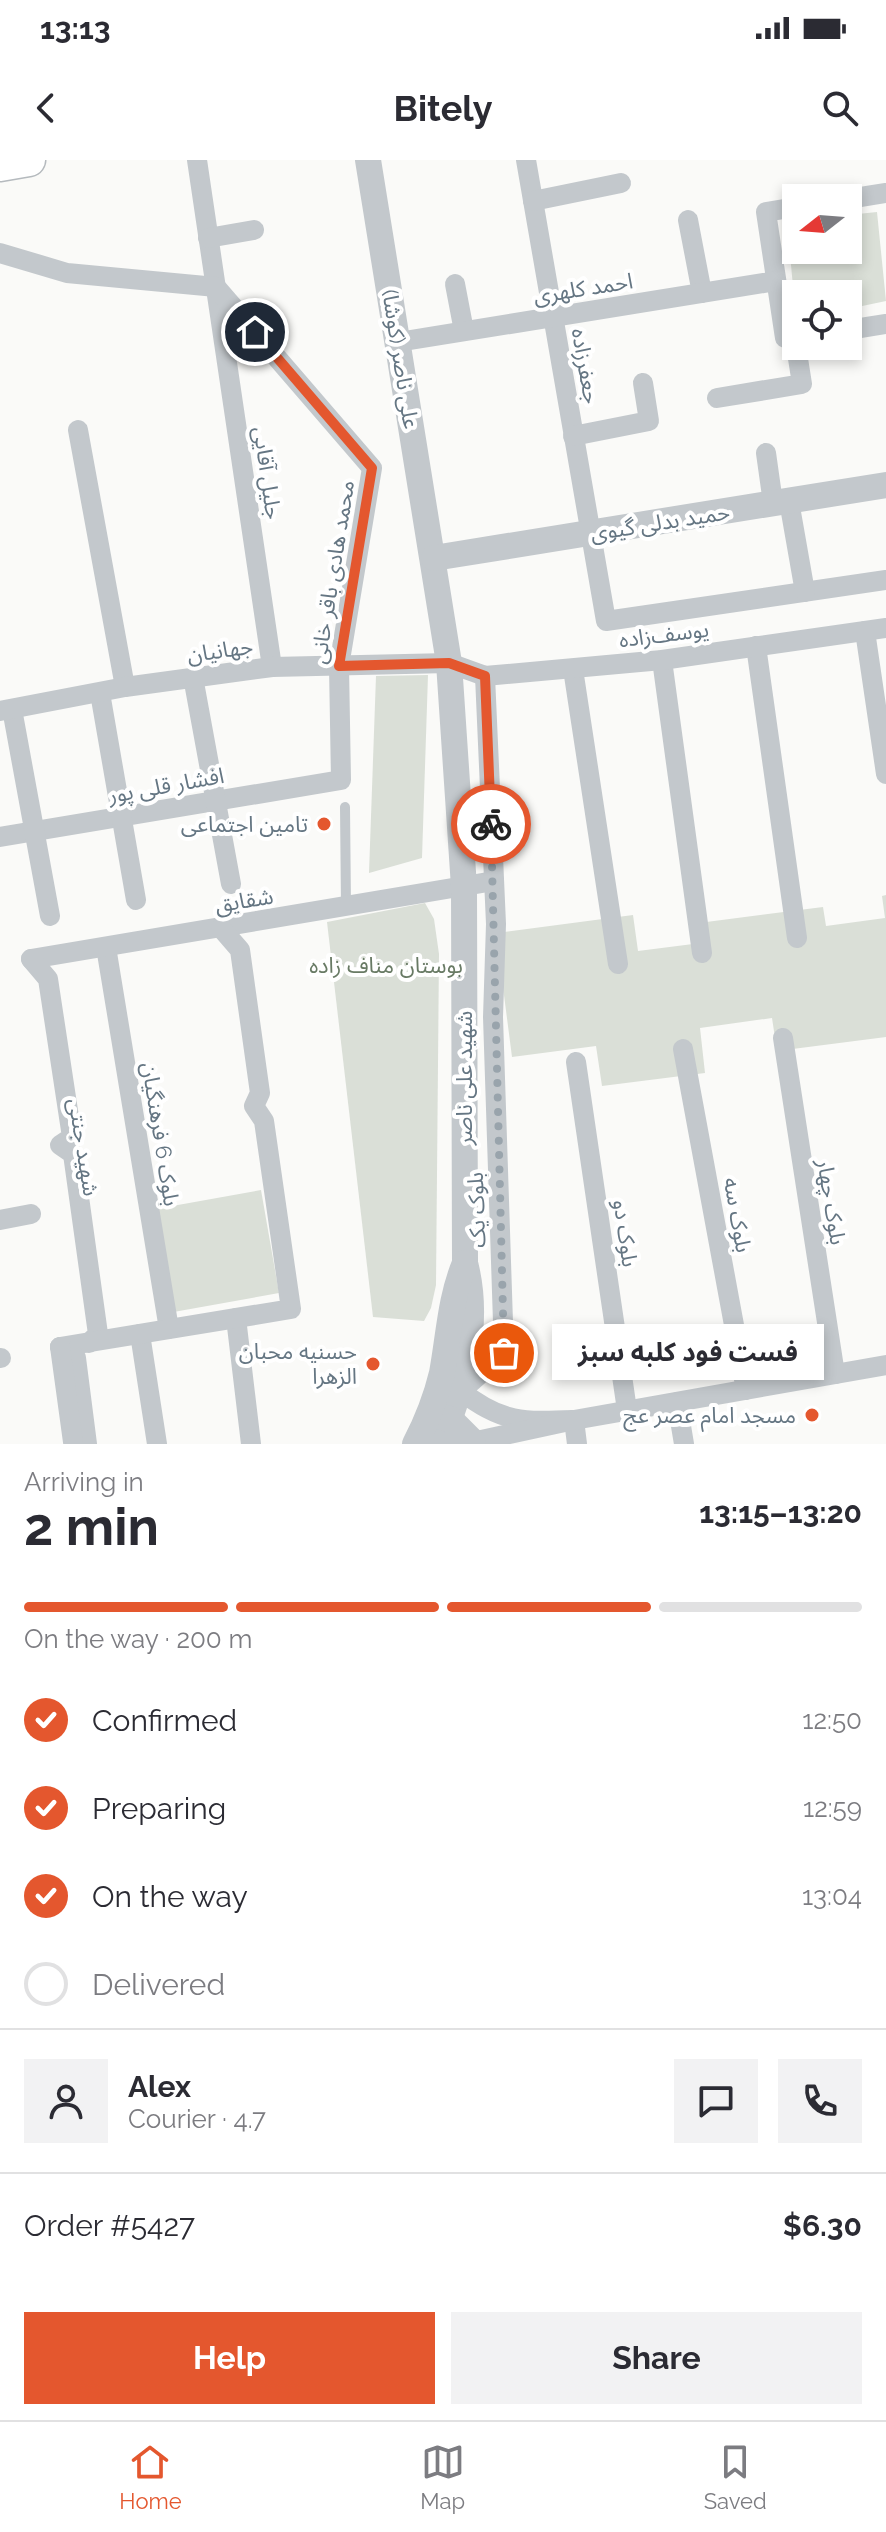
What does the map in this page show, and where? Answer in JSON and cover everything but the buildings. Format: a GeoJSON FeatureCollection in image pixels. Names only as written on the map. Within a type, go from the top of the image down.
{"type":"FeatureCollection","features":[{"type":"Feature","properties":{"kind":"main road"},"geometry":{"type":"LineString","coordinates":[[0,165],[29,160]]}},
{"type":"Feature","properties":{"kind":"street","name":"جلیل آقایی"},"geometry":{"type":"LineString","coordinates":[[197,160],[272,667]]}},
{"type":"Feature","properties":{"kind":"street","name":"علی ناصر (کوشا)"},"geometry":{"type":"LineString","coordinates":[[368,160],[434,558]]}},
{"type":"Feature","properties":{"kind":"street","name":"جعفرزاده"},"geometry":{"type":"LineString","coordinates":[[526,160],[606,621],[805,592]]}},
{"type":"Feature","properties":{"kind":"street"},"geometry":{"type":"LineString","coordinates":[[533,201],[621,183]]}},
{"type":"Feature","properties":{"kind":"street"},"geometry":{"type":"LineString","coordinates":[[862,197],[886,193]]}},
{"type":"Feature","properties":{"kind":"street"},"geometry":{"type":"LineString","coordinates":[[782,209],[766,212],[782,319]]}},
{"type":"Feature","properties":{"kind":"street"},"geometry":{"type":"LineString","coordinates":[[688,220],[702,293]]}},
{"type":"Feature","properties":{"kind":"street"},"geometry":{"type":"LineString","coordinates":[[208,238],[254,230]]}},
{"type":"Feature","properties":{"kind":"street"},"geometry":{"type":"LineString","coordinates":[[0,253],[67,273],[216,287]]}},
{"type":"Feature","properties":{"kind":"street","name":"احمد کلهری"},"geometry":{"type":"LineString","coordinates":[[398,342],[776,281]]}},
{"type":"Feature","properties":{"kind":"street"},"geometry":{"type":"LineString","coordinates":[[455,284],[464,331]]}},
{"type":"Feature","properties":{"kind":"street","name":"محمد هادی باقر خانی"},"geometry":{"type":"LineString","coordinates":[[216,287],[372,468],[339,666],[341,780]]}},
{"type":"Feature","properties":{"kind":"street"},"geometry":{"type":"LineString","coordinates":[[862,328],[886,324]]}},
{"type":"Feature","properties":{"kind":"street"},"geometry":{"type":"LineString","coordinates":[[717,398],[802,384],[798,360]]}},
{"type":"Feature","properties":{"kind":"street"},"geometry":{"type":"LineString","coordinates":[[573,436],[649,421],[643,383]]}},
{"type":"Feature","properties":{"kind":"street"},"geometry":{"type":"LineString","coordinates":[[78,430],[125,687]]}},
{"type":"Feature","properties":{"kind":"street"},"geometry":{"type":"LineString","coordinates":[[766,453],[805,592],[886,580]]}},
{"type":"Feature","properties":{"kind":"street","name":"حمید بدلی گیوی"},"geometry":{"type":"LineString","coordinates":[[434,558],[886,485]]}},
{"type":"Feature","properties":{"kind":"street","name":"شهید علی ناصر"},"geometry":{"type":"LineString","coordinates":[[415,1444],[461,1391],[473,1312],[465,1263],[464,887],[449,663],[434,558]]}},
{"type":"Feature","properties":{"kind":"street","name":"یوسف‌زاده"},"geometry":{"type":"LineString","coordinates":[[449,663],[485,676],[573,669],[662,660],[886,628]]}},
{"type":"Feature","properties":{"kind":"street"},"geometry":{"type":"LineString","coordinates":[[865,631],[886,774]]}},
{"type":"Feature","properties":{"kind":"street"},"geometry":{"type":"LineString","coordinates":[[756,646],[797,938]]}},
{"type":"Feature","properties":{"kind":"street"},"geometry":{"type":"LineString","coordinates":[[662,660],[702,953]]}},
{"type":"Feature","properties":{"kind":"street","name":"جهانیان"},"geometry":{"type":"LineString","coordinates":[[6,710],[125,687],[272,667],[449,663]]}},
{"type":"Feature","properties":{"kind":"street"},"geometry":{"type":"LineString","coordinates":[[573,669],[618,964]]}},
{"type":"Feature","properties":{"kind":"street","name":"بلوک یک"},"geometry":{"type":"LineString","coordinates":[[461,1391],[504,1353],[493,1017],[494,881],[485,676]]}},
{"type":"Feature","properties":{"kind":"street"},"geometry":{"type":"LineString","coordinates":[[193,677],[231,884]]}},
{"type":"Feature","properties":{"kind":"street"},"geometry":{"type":"LineString","coordinates":[[100,693],[136,900]]}},
{"type":"Feature","properties":{"kind":"street"},"geometry":{"type":"LineString","coordinates":[[6,710],[35,831],[50,916]]}},
{"type":"Feature","properties":{"kind":"street","name":"افشار قلی پور"},"geometry":{"type":"LineString","coordinates":[[0,837],[341,780]]}},
{"type":"Feature","properties":{"kind":"street","name":"شقایق"},"geometry":{"type":"LineString","coordinates":[[31,959],[494,881]]}},
{"type":"Feature","properties":{"kind":"street"},"geometry":{"type":"LineString","coordinates":[[60,1347],[291,1309],[264,1121],[254,1106],[260,1093],[240,950],[221,928]]}},
{"type":"Feature","properties":{"kind":"street","name":"بلوک 6 فرهنگیان"},"geometry":{"type":"LineString","coordinates":[[106,947],[169,1329]]}},
{"type":"Feature","properties":{"kind":"street","name":"شهید جنتی"},"geometry":{"type":"LineString","coordinates":[[31,959],[89,1343]]}},
{"type":"Feature","properties":{"kind":"street","name":"بلوک چهار"},"geometry":{"type":"LineString","coordinates":[[783,1038],[835,1374]]}},
{"type":"Feature","properties":{"kind":"street","name":"بلوک سه"},"geometry":{"type":"LineString","coordinates":[[683,1049],[746,1390]]}},
{"type":"Feature","properties":{"kind":"street","name":"بلوک دو"},"geometry":{"type":"LineString","coordinates":[[576,1062],[627,1410]]}},
{"type":"Feature","properties":{"kind":"street"},"geometry":{"type":"LineString","coordinates":[[0,1220],[31,1214]]}},
{"type":"Feature","properties":{"kind":"street","name":"شهید علی ناصر"},"geometry":{"type":"LineString","coordinates":[[440,1444],[442,1373],[452,1293],[465,1263]]}},
{"type":"Feature","properties":{"kind":"street"},"geometry":{"type":"LineString","coordinates":[[236,1318],[251,1444]]}},
{"type":"Feature","properties":{"kind":"street"},"geometry":{"type":"LineString","coordinates":[[140,1334],[157,1444]]}},
{"type":"Feature","properties":{"kind":"street"},"geometry":{"type":"LineString","coordinates":[[60,1347],[73,1444]]}},
{"type":"Feature","properties":{"kind":"street"},"geometry":{"type":"LineString","coordinates":[[60,1347],[76,1358],[87,1444]]}},
{"type":"Feature","properties":{"kind":"street"},"geometry":{"type":"LineString","coordinates":[[440,1417],[470,1443],[627,1410],[886,1365]]}},
{"type":"Feature","properties":{"kind":"street"},"geometry":{"type":"LineString","coordinates":[[461,1391],[493,1414],[513,1421],[574,1420]]}},
{"type":"Feature","properties":{"kind":"street"},"geometry":{"type":"LineString","coordinates":[[677,1402],[684,1444]]}},
{"type":"Feature","properties":{"kind":"street"},"geometry":{"type":"LineString","coordinates":[[574,1420],[577,1444]]}},
{"type":"Feature","properties":{"kind":"lane"},"geometry":{"type":"LineString","coordinates":[[345,807],[346,907]]}},
{"type":"Feature","properties":{"kind":"green space"},"geometry":{"type":"Polygon","coordinates":[[[877,212],[886,301],[862,306],[862,280],[792,280],[791,264],[862,264],[862,214],[877,212]]]}},
{"type":"Feature","properties":{"kind":"green space"},"geometry":{"type":"Polygon","coordinates":[[[428,675],[422,858],[369,873],[376,676],[428,675]]]}},
{"type":"Feature","properties":{"kind":"green space"},"geometry":{"type":"Polygon","coordinates":[[[886,895],[886,1037],[777,1051],[772,1018],[700,1028],[705,1073],[602,1086],[596,1046],[512,1057],[496,933],[633,915],[638,951],[693,944],[691,924],[823,907],[826,926],[885,918],[882,896],[886,895]]]}},
{"type":"Feature","properties":{"kind":"green space","name":"بوستان مناف زاده"},"geometry":{"type":"Polygon","coordinates":[[[425,903],[434,919],[439,954],[436,1285],[431,1308],[424,1321],[373,1317],[327,922],[425,903]]]}},
{"type":"Feature","properties":{"kind":"green space"},"geometry":{"type":"Polygon","coordinates":[[[261,1190],[279,1293],[168,1313],[150,1210],[261,1190]]]}},
{"type":"Feature","properties":{"kind":"way so far"},"geometry":{"type":"LineString","coordinates":[[491,824],[496,924],[493,1017],[504,1353]]}},
{"type":"Feature","properties":{"kind":"place","name":"تامین اجتماعی"},"geometry":{"type":"Point","coordinates":[324,824]}},
{"type":"Feature","properties":{"kind":"place","name":"فست فود کلبه سبز"},"geometry":{"type":"Point","coordinates":[504,1353]}},
{"type":"Feature","properties":{"kind":"place","name":"حسنیه محبان الزهرا"},"geometry":{"type":"Point","coordinates":[373,1364]}},
{"type":"Feature","properties":{"kind":"place","name":"مسجد امام عصر عج"},"geometry":{"type":"Point","coordinates":[812,1415]}},
{"type":"Feature","properties":{"kind":"route"},"geometry":{"type":"LineString","coordinates":[[255,332],[372,468],[339,666],[449,663],[485,676],[491,824]]}}]}
